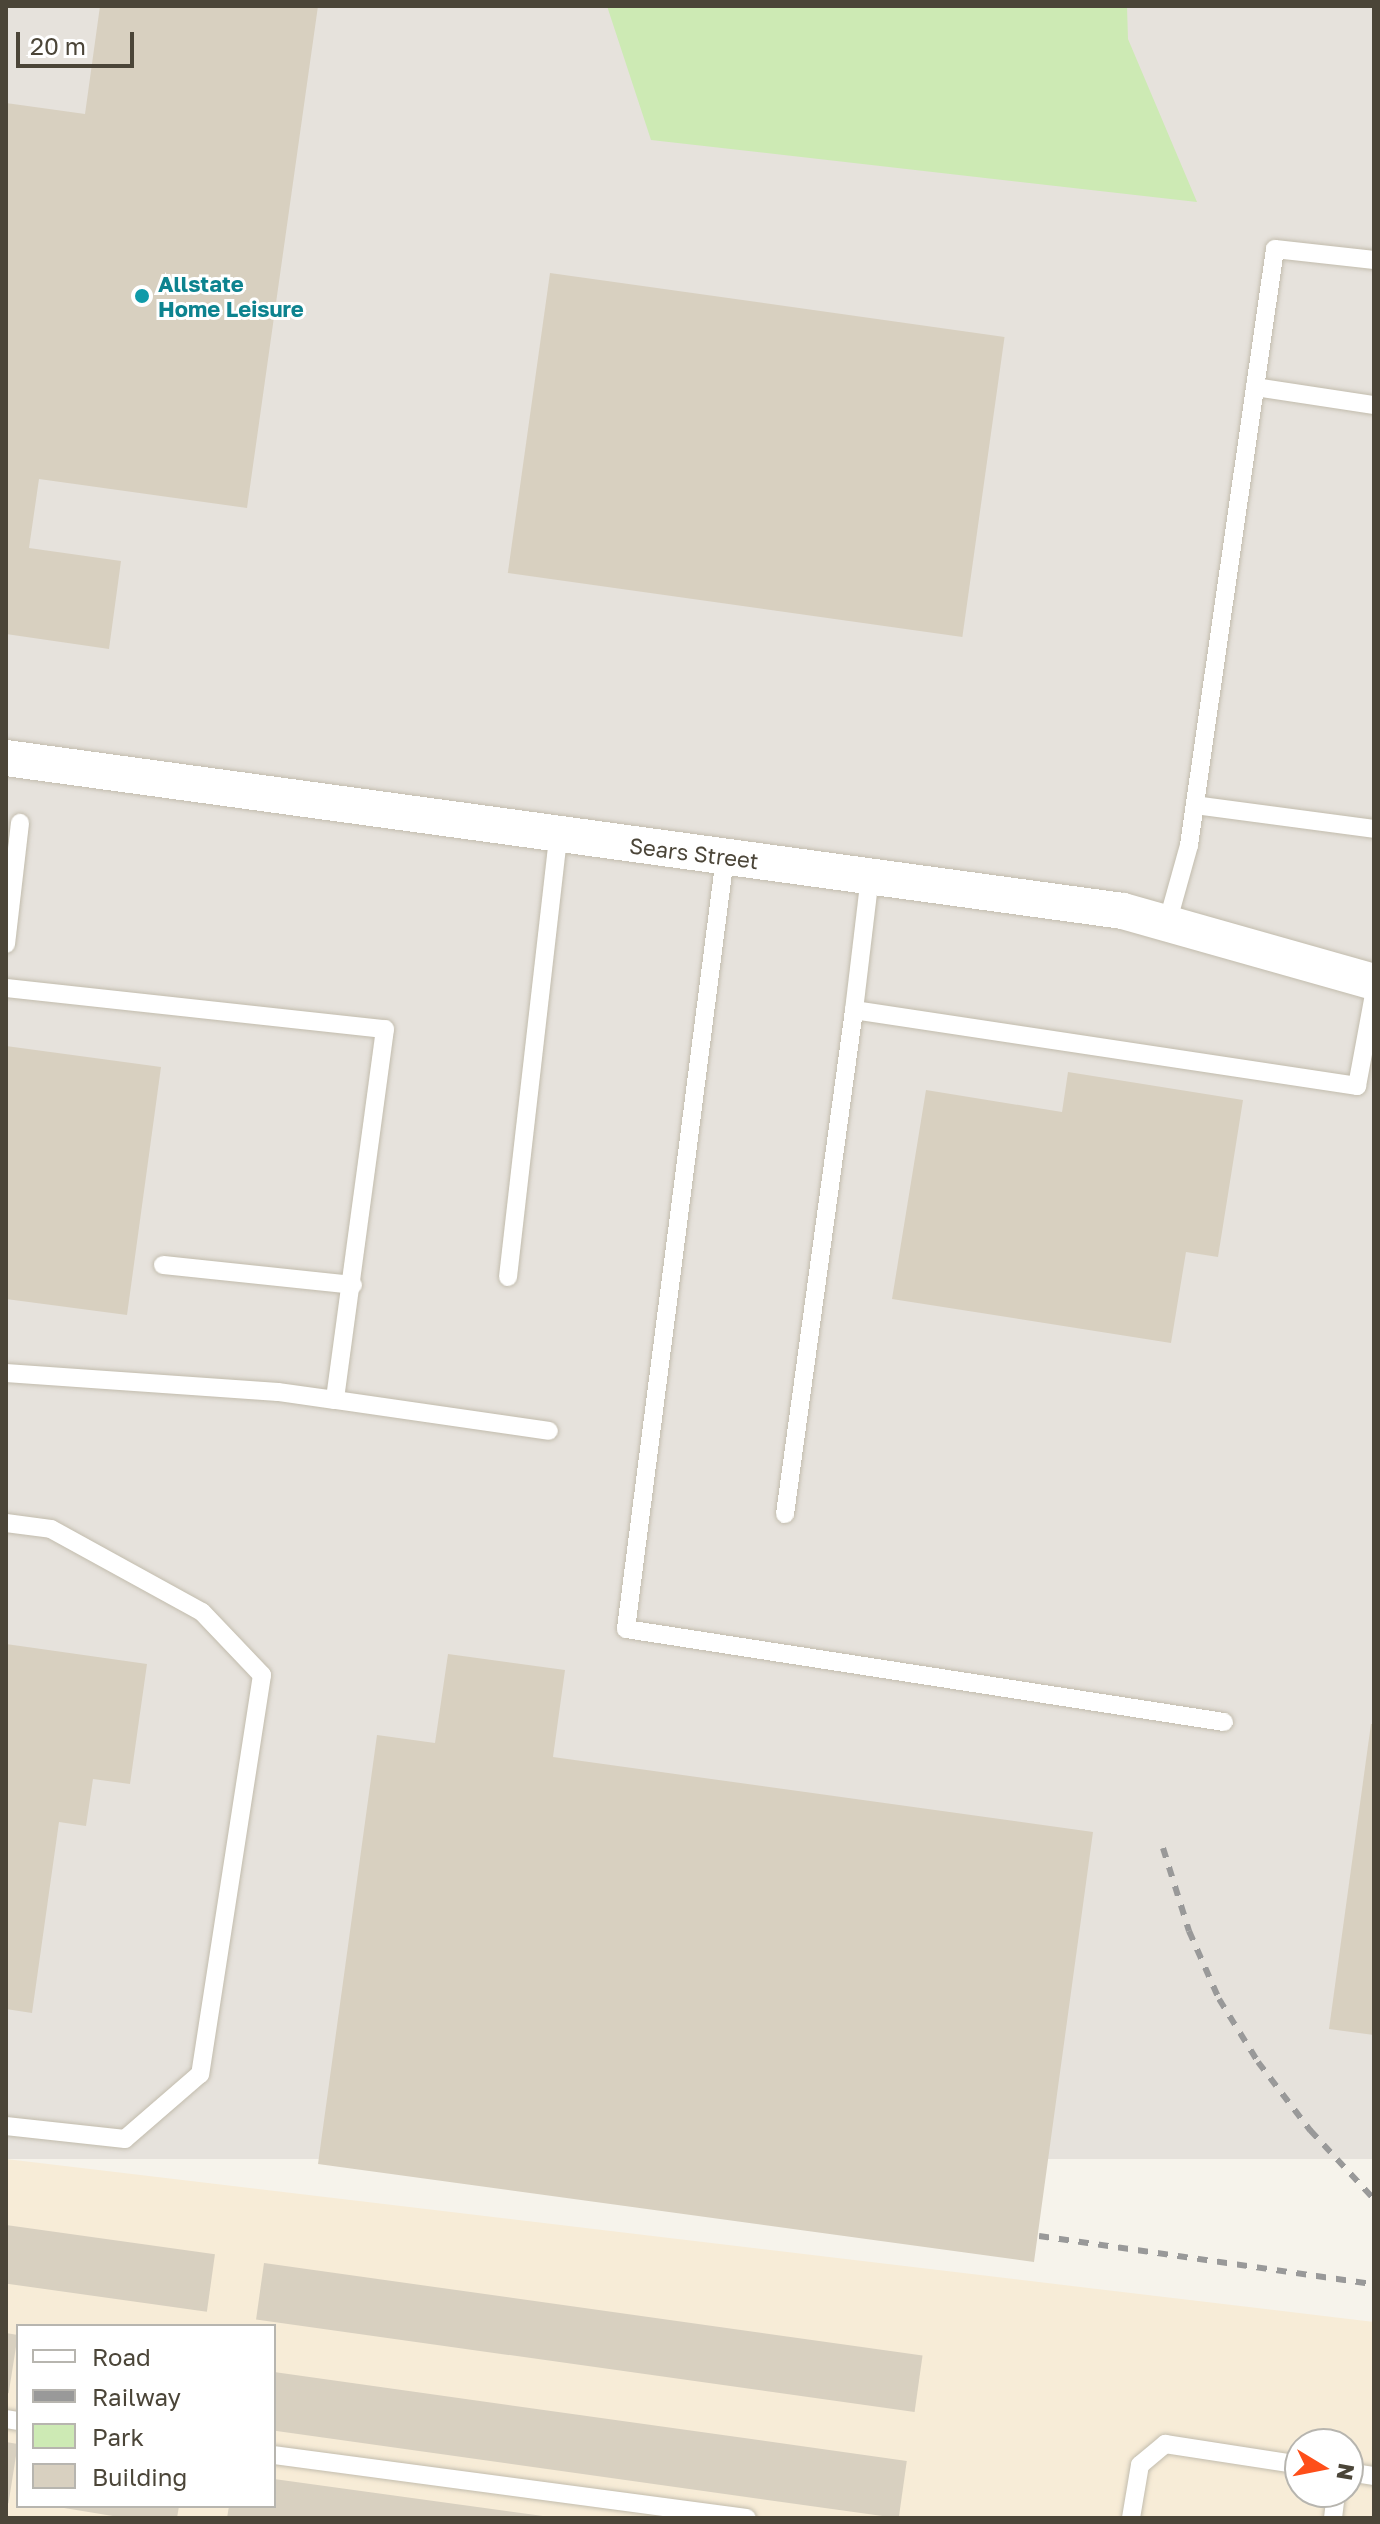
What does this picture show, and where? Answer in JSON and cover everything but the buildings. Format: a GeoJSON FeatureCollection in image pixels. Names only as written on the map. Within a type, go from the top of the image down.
{"type":"FeatureCollection","features":[{"type":"Feature","properties":{"kind":"street","name":"Sears Street"},"geometry":{"type":"LineString","coordinates":[[6,758],[1123,911],[1374,982]]}},
{"type":"Feature","properties":{"kind":"lane"},"geometry":{"type":"LineString","coordinates":[[1167,924],[1189,845],[1275,249],[1374,260]]}},
{"type":"Feature","properties":{"kind":"lane"},"geometry":{"type":"LineString","coordinates":[[1255,387],[1374,405]]}},
{"type":"Feature","properties":{"kind":"lane"},"geometry":{"type":"LineString","coordinates":[[1195,805],[1374,829]]}},
{"type":"Feature","properties":{"kind":"lane"},"geometry":{"type":"LineString","coordinates":[[6,944],[20,823]]}},
{"type":"Feature","properties":{"kind":"lane"},"geometry":{"type":"LineString","coordinates":[[508,1277],[558,835]]}},
{"type":"Feature","properties":{"kind":"lane"},"geometry":{"type":"LineString","coordinates":[[725,857],[626,1629],[1224,1722]]}},
{"type":"Feature","properties":{"kind":"lane"},"geometry":{"type":"LineString","coordinates":[[785,1514],[870,876]]}},
{"type":"Feature","properties":{"kind":"lane"},"geometry":{"type":"LineString","coordinates":[[6,988],[385,1029],[353,1285],[335,1400]]}},
{"type":"Feature","properties":{"kind":"lane"},"geometry":{"type":"LineString","coordinates":[[854,1010],[1357,1086],[1374,994]]}},
{"type":"Feature","properties":{"kind":"lane"},"geometry":{"type":"LineString","coordinates":[[163,1265],[353,1285]]}},
{"type":"Feature","properties":{"kind":"lane"},"geometry":{"type":"LineString","coordinates":[[6,1373],[278,1392],[549,1431]]}},
{"type":"Feature","properties":{"kind":"lane"},"geometry":{"type":"LineString","coordinates":[[6,1523],[51,1529],[202,1612],[262,1675],[200,2074],[125,2139],[6,2126]]}},
{"type":"Feature","properties":{"kind":"lane"},"geometry":{"type":"LineString","coordinates":[[1131,2518],[1140,2465],[1165,2444],[1284,2463]]}},
{"type":"Feature","properties":{"kind":"lane"},"geometry":{"type":"LineString","coordinates":[[276,2455],[747,2518]]}},
{"type":"Feature","properties":{"kind":"shaded area"},"geometry":{"type":"Polygon","coordinates":[[[6,6],[1374,6],[1374,2159],[6,2159],[6,6]]]}},
{"type":"Feature","properties":{"kind":"shaded area"},"geometry":{"type":"Polygon","coordinates":[[[6,2159],[1374,2322],[1374,2518],[6,2518],[6,2159]]]}},
{"type":"Feature","properties":{"kind":"green space"},"geometry":{"type":"Polygon","coordinates":[[[607,6],[1127,6],[1128,39],[1197,202],[651,140],[607,6]]]}},
{"type":"Feature","properties":{"kind":"railway"},"geometry":{"type":"LineString","coordinates":[[1163,1848],[1189,1931],[1219,1999],[1258,2062],[1310,2130],[1374,2199]]}},
{"type":"Feature","properties":{"kind":"railway"},"geometry":{"type":"LineString","coordinates":[[1039,2236],[1374,2284]]}},
{"type":"Feature","properties":{"kind":"place","name":"Allstate Home Leisure"},"geometry":{"type":"Point","coordinates":[142,296]}}]}
